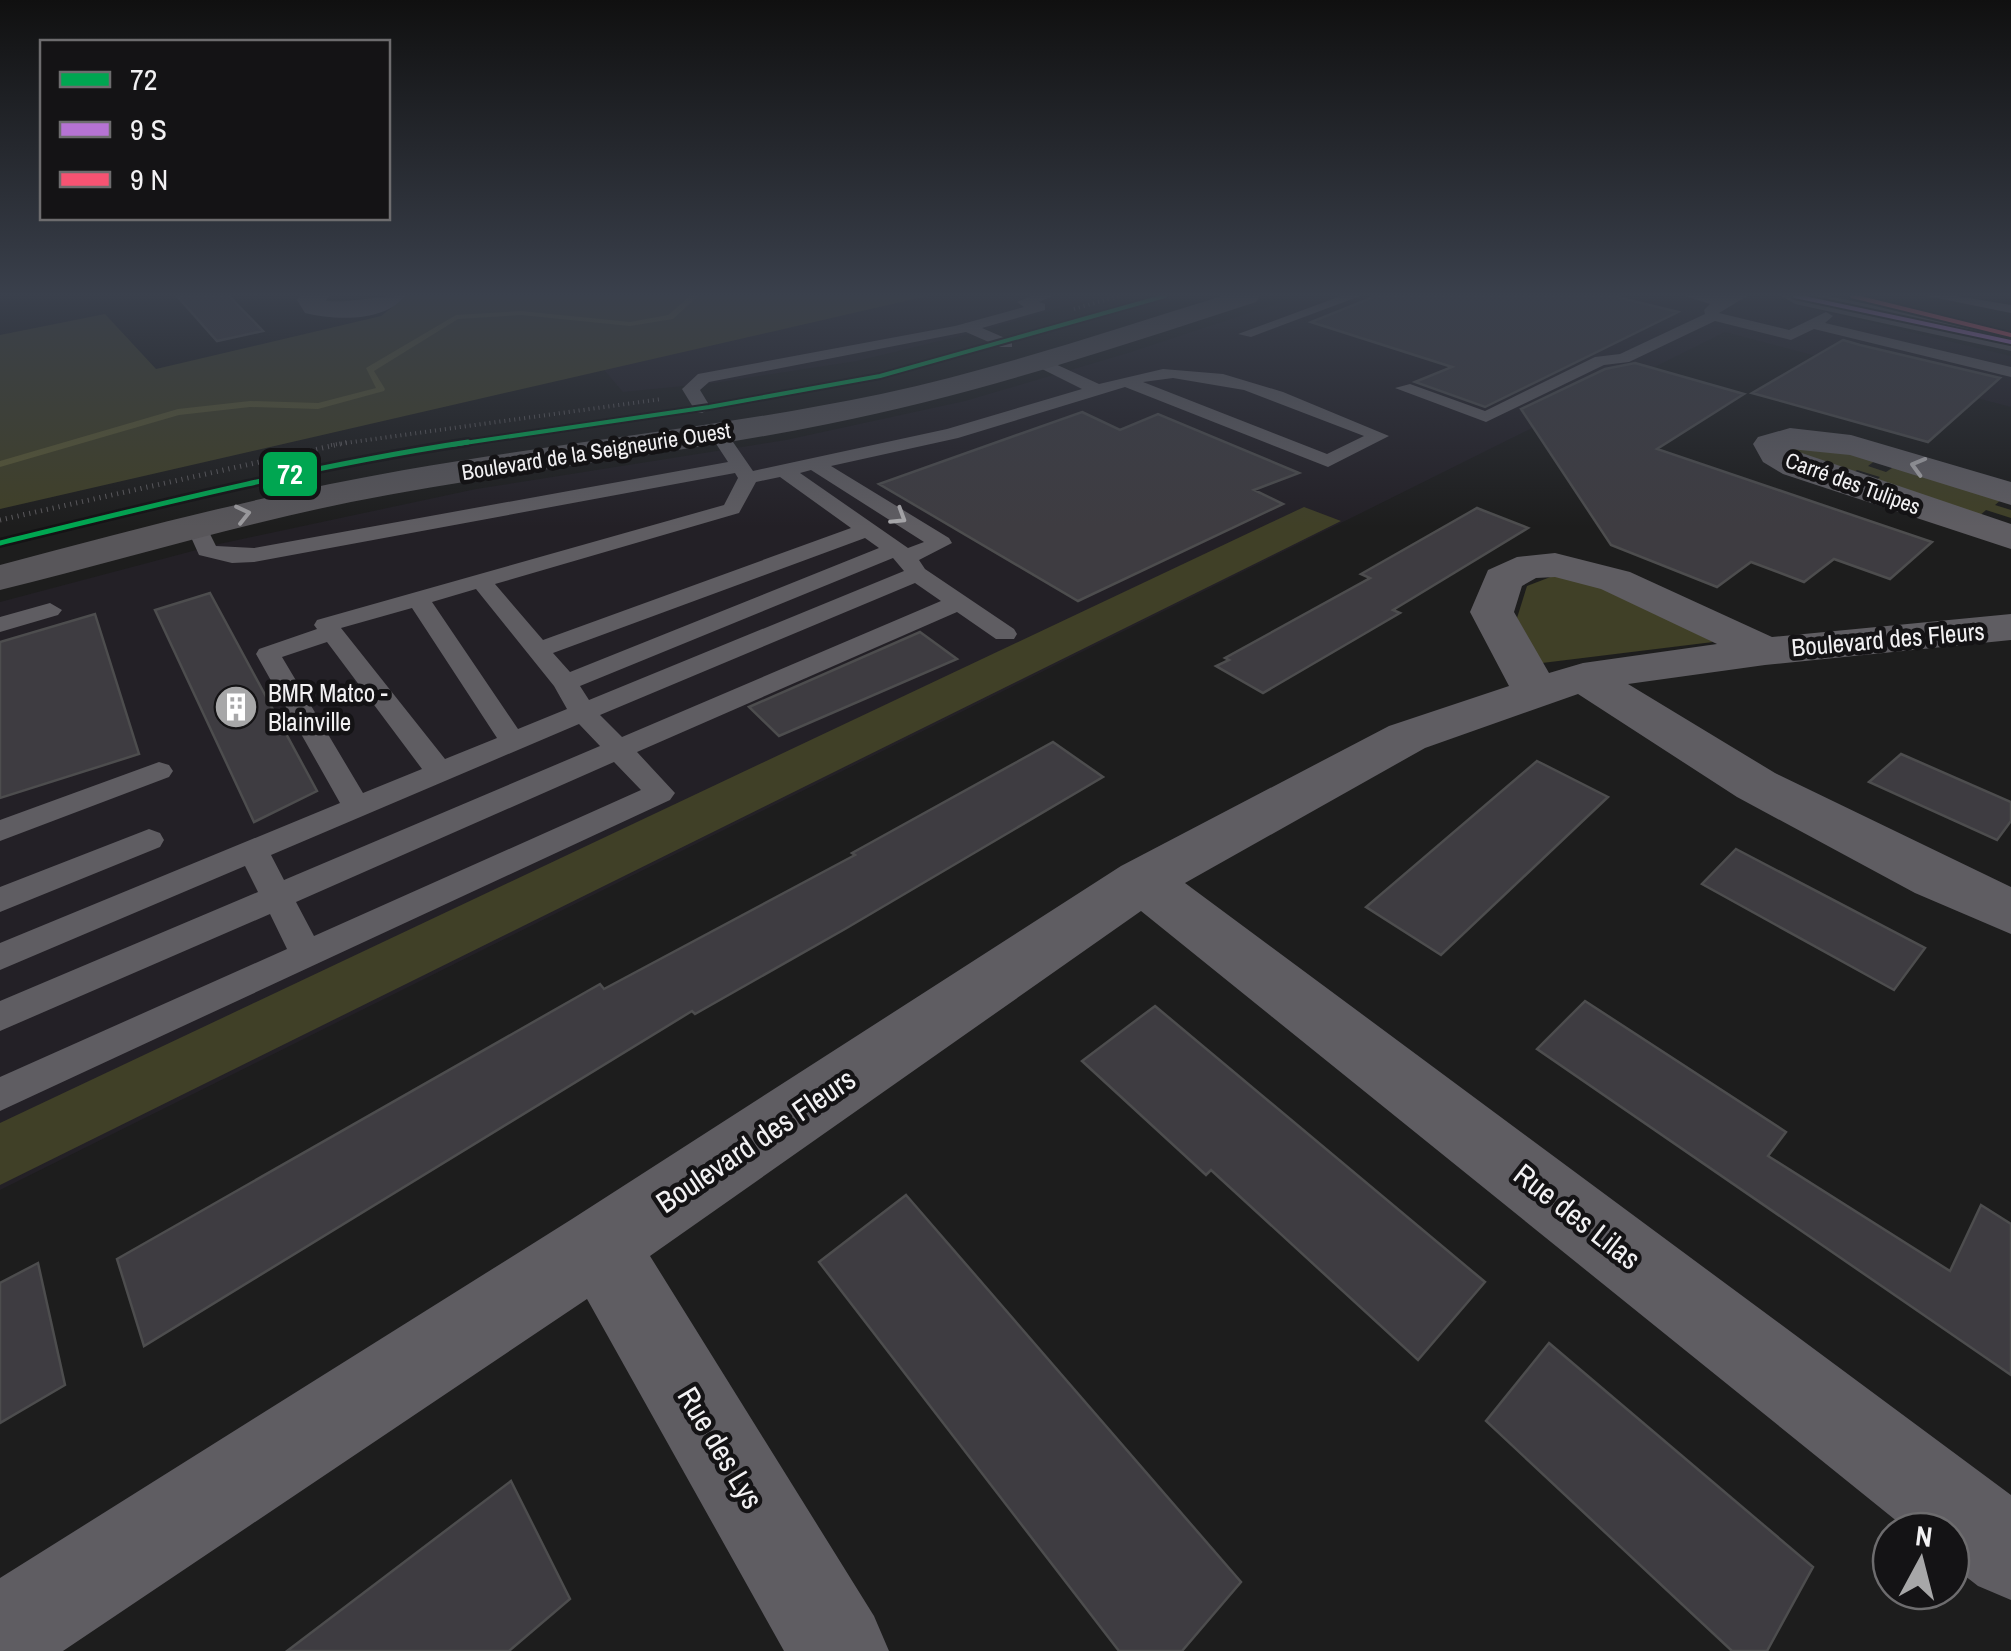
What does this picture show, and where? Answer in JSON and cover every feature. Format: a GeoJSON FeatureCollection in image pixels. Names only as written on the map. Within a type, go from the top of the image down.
{"type":"FeatureCollection","features":[{"type":"Feature","properties":{"kind":"main road","name":"Boulevard de la Seigneurie Ouest"},"geometry":{"type":"LineString","coordinates":[[0,578],[197,526],[710,421],[892,373]]}},
{"type":"Feature","properties":{"kind":"main road","name":"Boulevard de la Seigneurie Ouest"},"geometry":{"type":"LineString","coordinates":[[0,543],[342,462],[884,403],[998,373]]}},
{"type":"Feature","properties":{"kind":"street","name":"Carré des Tulipes"},"geometry":{"type":"LineString","coordinates":[[2011,494],[1818,438],[1794,437],[1770,444],[1775,455],[1796,466],[2011,537]]}},
{"type":"Feature","properties":{"kind":"street","name":"Boulevard des Fleurs"},"geometry":{"type":"LineString","coordinates":[[1560,685],[1492,612],[1503,579],[1532,566],[1563,566],[1605,576],[1765,651]]}},
{"type":"Feature","properties":{"kind":"street","name":"Boulevard des Fleurs"},"geometry":{"type":"LineString","coordinates":[[0,1636],[600,1246],[1142,880],[1408,737],[1560,685],[1765,651],[2011,628]]}},
{"type":"Feature","properties":{"kind":"street"},"geometry":{"type":"LineString","coordinates":[[1560,685],[1935,878],[2011,912]]}},
{"type":"Feature","properties":{"kind":"street","name":"Rue des Lilas"},"geometry":{"type":"LineString","coordinates":[[1142,880],[2011,1553]]}},
{"type":"Feature","properties":{"kind":"street","name":"Rue des Lys"},"geometry":{"type":"LineString","coordinates":[[600,1246],[840,1651]]}},
{"type":"Feature","properties":{"kind":"lane"},"geometry":{"type":"LineString","coordinates":[[730,373],[704,378],[691,389],[744,472]]}},
{"type":"Feature","properties":{"kind":"lane"},"geometry":{"type":"LineString","coordinates":[[1063,373],[1098,390]]}},
{"type":"Feature","properties":{"kind":"lane"},"geometry":{"type":"LineString","coordinates":[[197,526],[207,550],[254,556],[744,472],[816,465],[989,424],[1168,373]]}},
{"type":"Feature","properties":{"kind":"lane"},"geometry":{"type":"LineString","coordinates":[[1127,382],[1328,460],[1380,436],[1214,376],[1169,373]]}},
{"type":"Feature","properties":{"kind":"lane"},"geometry":{"type":"LineString","coordinates":[[1404,388],[1486,417],[1575,373]]}},
{"type":"Feature","properties":{"kind":"lane"},"geometry":{"type":"LineString","coordinates":[[0,957],[582,713],[941,543],[816,465]]}},
{"type":"Feature","properties":{"kind":"lane"},"geometry":{"type":"LineString","coordinates":[[785,471],[868,528],[958,602],[1005,634]]}},
{"type":"Feature","properties":{"kind":"lane"},"geometry":{"type":"LineString","coordinates":[[440,772],[326,625],[732,510],[744,472]]}},
{"type":"Feature","properties":{"kind":"lane"},"geometry":{"type":"LineString","coordinates":[[538,650],[868,528]]}},
{"type":"Feature","properties":{"kind":"lane"},"geometry":{"type":"LineString","coordinates":[[566,683],[906,560]]}},
{"type":"Feature","properties":{"kind":"lane"},"geometry":{"type":"LineString","coordinates":[[0,1095],[660,794],[582,713],[566,683],[481,581]]}},
{"type":"Feature","properties":{"kind":"lane"},"geometry":{"type":"LineString","coordinates":[[418,599],[514,742]]}},
{"type":"Feature","properties":{"kind":"lane"},"geometry":{"type":"LineString","coordinates":[[0,1017],[958,602]]}},
{"type":"Feature","properties":{"kind":"lane"},"geometry":{"type":"LineString","coordinates":[[0,625],[50,610]]}},
{"type":"Feature","properties":{"kind":"lane"},"geometry":{"type":"LineString","coordinates":[[332,632],[268,654],[357,807]]}},
{"type":"Feature","properties":{"kind":"lane"},"geometry":{"type":"LineString","coordinates":[[0,830],[159,771]]}},
{"type":"Feature","properties":{"kind":"lane"},"geometry":{"type":"LineString","coordinates":[[0,900],[149,840]]}},
{"type":"Feature","properties":{"kind":"lane"},"geometry":{"type":"LineString","coordinates":[[253,850],[307,954]]}},
{"type":"Feature","properties":{"kind":"path","name":"Boulevard de la Seigneurie Ouest"},"geometry":{"type":"LineString","coordinates":[[0,520],[330,445],[665,398]]}},
{"type":"Feature","properties":{"kind":"shaded area"},"geometry":{"type":"Polygon","coordinates":[[[0,373],[592,373],[0,509],[0,373]]]}},
{"type":"Feature","properties":{"kind":"shaded area"},"geometry":{"type":"Polygon","coordinates":[[[607,373],[779,373],[714,383],[623,392],[607,373]]]}},
{"type":"Feature","properties":{"kind":"shaded area"},"geometry":{"type":"Polygon","coordinates":[[[1060,373],[1642,373],[0,1190],[0,602],[219,544],[476,489],[786,440],[965,401],[1060,373]]]}},
{"type":"Feature","properties":{"kind":"shaded area"},"geometry":{"type":"Polygon","coordinates":[[[1882,373],[2011,373],[2011,407],[1882,373]]]}},
{"type":"Feature","properties":{"kind":"shaded area"},"geometry":{"type":"Polygon","coordinates":[[[1801,443],[1876,460],[1868,466],[1886,472],[1895,466],[2002,499],[1995,505],[2011,510],[2011,518],[1986,510],[1978,517],[1873,483],[1880,477],[1857,470],[1848,476],[1789,450],[1801,443]]]}},
{"type":"Feature","properties":{"kind":"shaded area"},"geometry":{"type":"Polygon","coordinates":[[[1304,507],[1341,521],[0,1185],[0,1123],[1304,507]]]}},
{"type":"Feature","properties":{"kind":"shaded area"},"geometry":{"type":"Polygon","coordinates":[[[1553,576],[1601,583],[1713,642],[1542,663],[1517,618],[1527,586],[1553,576]]]}},
{"type":"Feature","properties":{"kind":"building"},"geometry":{"type":"Polygon","coordinates":[[[1437,373],[1554,373],[1485,407],[1415,382],[1437,373]]]}},
{"type":"Feature","properties":{"kind":"building"},"geometry":{"type":"Polygon","coordinates":[[[1597,373],[1670,373],[1744,394],[1657,449],[1932,542],[1890,579],[1834,559],[1804,582],[1751,562],[1717,587],[1611,545],[1521,409],[1597,373]]]}},
{"type":"Feature","properties":{"kind":"building"},"geometry":{"type":"Polygon","coordinates":[[[1786,373],[1979,373],[2000,378],[1928,442],[1752,393],[1786,373]]]}},
{"type":"Feature","properties":{"kind":"building"},"geometry":{"type":"Polygon","coordinates":[[[1082,412],[1120,430],[1158,414],[1299,473],[1254,490],[1283,504],[1078,601],[879,484],[1082,412]]]}},
{"type":"Feature","properties":{"kind":"building"},"geometry":{"type":"Polygon","coordinates":[[[1477,508],[1528,528],[1393,610],[1400,613],[1263,693],[1216,666],[1370,578],[1361,574],[1477,508]]]}},
{"type":"Feature","properties":{"kind":"building"},"geometry":{"type":"Polygon","coordinates":[[[210,593],[317,791],[254,822],[155,610],[210,593]]]}},
{"type":"Feature","properties":{"kind":"building"},"geometry":{"type":"Polygon","coordinates":[[[95,614],[139,754],[0,798],[0,642],[95,614]]]}},
{"type":"Feature","properties":{"kind":"building"},"geometry":{"type":"Polygon","coordinates":[[[920,632],[957,659],[779,736],[749,707],[920,632]]]}},
{"type":"Feature","properties":{"kind":"building"},"geometry":{"type":"Polygon","coordinates":[[[1053,742],[1103,777],[845,929],[695,1014],[692,1011],[144,1346],[117,1259],[600,984],[604,989],[855,855],[852,853],[1053,742]]]}},
{"type":"Feature","properties":{"kind":"building"},"geometry":{"type":"Polygon","coordinates":[[[1901,754],[2011,802],[2011,821],[1997,840],[1869,782],[1901,754]]]}},
{"type":"Feature","properties":{"kind":"building"},"geometry":{"type":"Polygon","coordinates":[[[1537,761],[1608,797],[1441,955],[1366,907],[1537,761]]]}},
{"type":"Feature","properties":{"kind":"building"},"geometry":{"type":"Polygon","coordinates":[[[1736,849],[1925,948],[1894,990],[1702,884],[1736,849]]]}},
{"type":"Feature","properties":{"kind":"building"},"geometry":{"type":"Polygon","coordinates":[[[1585,1001],[1786,1132],[1768,1156],[1950,1271],[1981,1205],[2011,1224],[2011,1375],[1537,1049],[1585,1001]]]}},
{"type":"Feature","properties":{"kind":"building"},"geometry":{"type":"Polygon","coordinates":[[[1155,1006],[1485,1282],[1418,1360],[1211,1170],[1206,1175],[1082,1061],[1155,1006]]]}},
{"type":"Feature","properties":{"kind":"building"},"geometry":{"type":"Polygon","coordinates":[[[906,1195],[1241,1582],[1182,1651],[1119,1651],[819,1262],[906,1195]]]}},
{"type":"Feature","properties":{"kind":"building"},"geometry":{"type":"Polygon","coordinates":[[[38,1263],[65,1385],[0,1423],[0,1283],[38,1263]]]}},
{"type":"Feature","properties":{"kind":"building"},"geometry":{"type":"Polygon","coordinates":[[[1549,1343],[1813,1567],[1767,1651],[1732,1651],[1486,1421],[1549,1343]]]}},
{"type":"Feature","properties":{"kind":"building"},"geometry":{"type":"Polygon","coordinates":[[[511,1481],[570,1599],[509,1651],[287,1651],[511,1481]]]}},
{"type":"Feature","properties":{"kind":"waterway"},"geometry":{"type":"LineString","coordinates":[[0,464],[178,412],[250,404],[318,406],[381,389],[371,373]]}},
{"type":"Feature","properties":{"kind":"transit line","name":"72"},"geometry":{"type":"LineString","coordinates":[[0,543],[369,457],[709,407],[891,373]]}},
{"type":"Feature","properties":{"kind":"place","name":"BMR Matco - Blainville"},"geometry":{"type":"Point","coordinates":[236,707]}}]}
